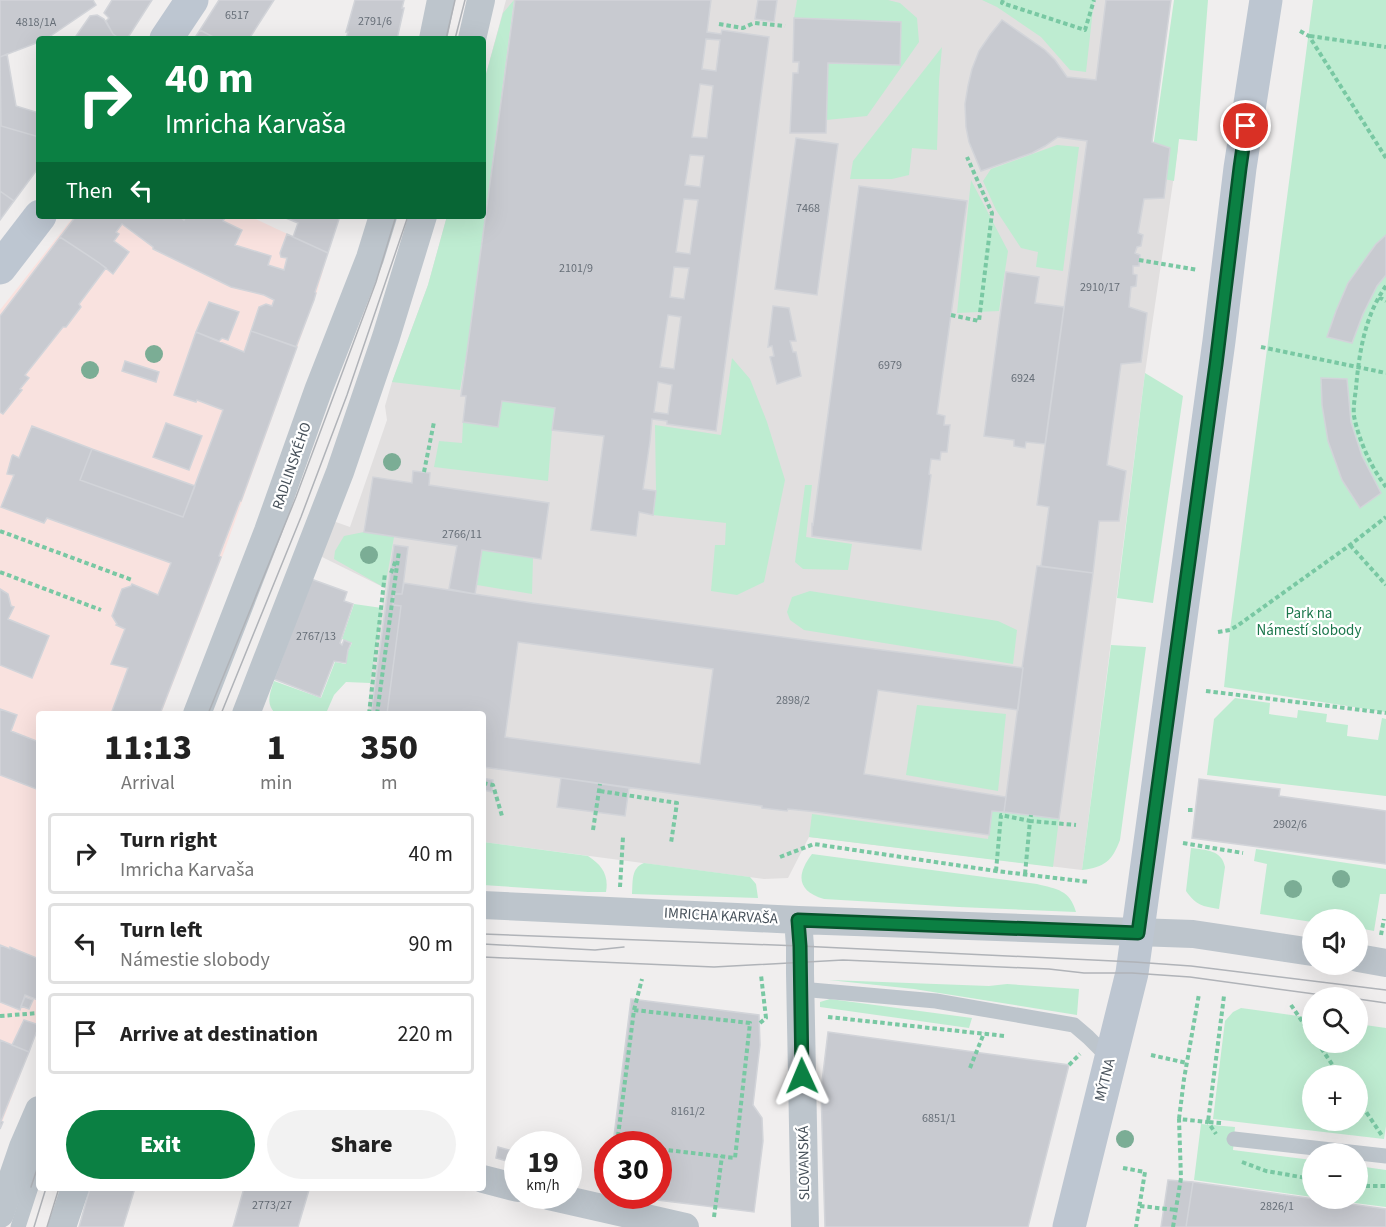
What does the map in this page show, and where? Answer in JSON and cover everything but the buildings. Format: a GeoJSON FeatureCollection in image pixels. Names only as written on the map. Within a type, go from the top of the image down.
{"type":"FeatureCollection","features":[{"type":"Feature","properties":{"kind":"main road"},"geometry":{"type":"LineString","coordinates":[[168,36],[192,0]]}},
{"type":"Feature","properties":{"kind":"main road"},"geometry":{"type":"LineString","coordinates":[[1240,168],[1241,10],[1243,0]]}},
{"type":"Feature","properties":{"kind":"main road"},"geometry":{"type":"LineString","coordinates":[[1240,168],[1266,0]]}},
{"type":"Feature","properties":{"kind":"main road","name":"MÝTNA"},"geometry":{"type":"LineString","coordinates":[[1069,1227],[1129,990],[1218,353],[1240,168]]}},
{"type":"Feature","properties":{"kind":"main road"},"geometry":{"type":"LineString","coordinates":[[0,268],[38,219]]}},
{"type":"Feature","properties":{"kind":"street"},"geometry":{"type":"LineString","coordinates":[[434,36],[441,0]]}},
{"type":"Feature","properties":{"kind":"street"},"geometry":{"type":"LineString","coordinates":[[473,36],[481,0]]}},
{"type":"Feature","properties":{"kind":"street","name":"RADLINSKÉHO"},"geometry":{"type":"LineString","coordinates":[[197,711],[268,531],[319,388],[370,258],[382,219]]}},
{"type":"Feature","properties":{"kind":"street"},"geometry":{"type":"LineString","coordinates":[[247,711],[340,472],[386,337],[422,219]]}},
{"type":"Feature","properties":{"kind":"street","name":"IMRICHA KARVAŠA"},"geometry":{"type":"LineString","coordinates":[[486,905],[798,920],[1193,934],[1302,950]]}},
{"type":"Feature","properties":{"kind":"street","name":"SLOVANSKÁ"},"geometry":{"type":"LineString","coordinates":[[798,920],[805,1227]]}},
{"type":"Feature","properties":{"kind":"street"},"geometry":{"type":"LineString","coordinates":[[1368,955],[1384,949]]}},
{"type":"Feature","properties":{"kind":"street"},"geometry":{"type":"LineString","coordinates":[[0,1214],[21,1147],[36,1116]]}},
{"type":"Feature","properties":{"kind":"street"},"geometry":{"type":"LineString","coordinates":[[486,1180],[504,1184]]}},
{"type":"Feature","properties":{"kind":"street"},"geometry":{"type":"LineString","coordinates":[[62,1227],[74,1191]]}},
{"type":"Feature","properties":{"kind":"street"},"geometry":{"type":"LineString","coordinates":[[582,1204],[685,1227]]}},
{"type":"Feature","properties":{"kind":"lane"},"geometry":{"type":"LineString","coordinates":[[800,988],[936,1002],[1074,1025],[1110,1059]]}},
{"type":"Feature","properties":{"kind":"lane"},"geometry":{"type":"LineString","coordinates":[[1234,1139],[1386,1156]]}},
{"type":"Feature","properties":{"kind":"lane"},"geometry":{"type":"LineString","coordinates":[[18,1227],[31,1186],[21,1147]]}},
{"type":"Feature","properties":{"kind":"path"},"geometry":{"type":"LineString","coordinates":[[1003,0],[1002,3],[1085,30],[1094,0]]}},
{"type":"Feature","properties":{"kind":"path"},"geometry":{"type":"LineString","coordinates":[[719,24],[743,28],[754,24],[785,26]]}},
{"type":"Feature","properties":{"kind":"path"},"geometry":{"type":"LineString","coordinates":[[1299,31],[1309,36],[1386,47]]}},
{"type":"Feature","properties":{"kind":"path"},"geometry":{"type":"LineString","coordinates":[[1309,36],[1386,158]]}},
{"type":"Feature","properties":{"kind":"path"},"geometry":{"type":"LineString","coordinates":[[951,315],[979,321],[992,213],[967,157]]}},
{"type":"Feature","properties":{"kind":"path"},"geometry":{"type":"LineString","coordinates":[[1139,260],[1200,270]]}},
{"type":"Feature","properties":{"kind":"path"},"geometry":{"type":"LineString","coordinates":[[1386,286],[1378,297],[1363,336],[1354,413],[1361,441],[1375,473],[1386,487]]}},
{"type":"Feature","properties":{"kind":"path"},"geometry":{"type":"LineString","coordinates":[[1378,297],[1386,301]]}},
{"type":"Feature","properties":{"kind":"path"},"geometry":{"type":"LineString","coordinates":[[1261,346],[1386,373]]}},
{"type":"Feature","properties":{"kind":"path"},"geometry":{"type":"LineString","coordinates":[[424,472],[434,422]]}},
{"type":"Feature","properties":{"kind":"path"},"geometry":{"type":"LineString","coordinates":[[1218,632],[1237,626],[1386,517]]}},
{"type":"Feature","properties":{"kind":"path"},"geometry":{"type":"LineString","coordinates":[[0,531],[132,580]]}},
{"type":"Feature","properties":{"kind":"path"},"geometry":{"type":"LineString","coordinates":[[1350,545],[1386,585]]}},
{"type":"Feature","properties":{"kind":"path"},"geometry":{"type":"LineString","coordinates":[[369,711],[388,573],[399,551],[377,711]]}},
{"type":"Feature","properties":{"kind":"path"},"geometry":{"type":"LineString","coordinates":[[0,572],[101,610]]}},
{"type":"Feature","properties":{"kind":"path"},"geometry":{"type":"LineString","coordinates":[[1206,691],[1386,713]]}},
{"type":"Feature","properties":{"kind":"path"},"geometry":{"type":"LineString","coordinates":[[486,784],[493,785],[502,816]]}},
{"type":"Feature","properties":{"kind":"path"},"geometry":{"type":"LineString","coordinates":[[593,830],[600,784]]}},
{"type":"Feature","properties":{"kind":"path"},"geometry":{"type":"LineString","coordinates":[[600,791],[677,803],[671,843]]}},
{"type":"Feature","properties":{"kind":"path"},"geometry":{"type":"LineString","coordinates":[[1188,810],[1195,810]]}},
{"type":"Feature","properties":{"kind":"path"},"geometry":{"type":"LineString","coordinates":[[996,871],[1001,815],[1076,825]]}},
{"type":"Feature","properties":{"kind":"path"},"geometry":{"type":"LineString","coordinates":[[1024,874],[1030,818]]}},
{"type":"Feature","properties":{"kind":"path"},"geometry":{"type":"LineString","coordinates":[[619,912],[623,837]]}},
{"type":"Feature","properties":{"kind":"path"},"geometry":{"type":"LineString","coordinates":[[1183,843],[1243,853]]}},
{"type":"Feature","properties":{"kind":"path"},"geometry":{"type":"LineString","coordinates":[[780,857],[814,844],[996,871],[1089,882]]}},
{"type":"Feature","properties":{"kind":"path"},"geometry":{"type":"LineString","coordinates":[[1384,918],[1384,949]]}},
{"type":"Feature","properties":{"kind":"path"},"geometry":{"type":"LineString","coordinates":[[634,1010],[760,1023],[766,1018],[761,975]]}},
{"type":"Feature","properties":{"kind":"path"},"geometry":{"type":"LineString","coordinates":[[619,1131],[634,1010],[642,980]]}},
{"type":"Feature","properties":{"kind":"path"},"geometry":{"type":"LineString","coordinates":[[800,988],[818,1016],[1007,1036]]}},
{"type":"Feature","properties":{"kind":"path"},"geometry":{"type":"LineString","coordinates":[[1173,1227],[1181,1178],[1179,1119],[1199,994]]}},
{"type":"Feature","properties":{"kind":"path"},"geometry":{"type":"LineString","coordinates":[[1208,1122],[1224,996]]}},
{"type":"Feature","properties":{"kind":"path"},"geometry":{"type":"LineString","coordinates":[[1291,1005],[1302,1021]]}},
{"type":"Feature","properties":{"kind":"path"},"geometry":{"type":"LineString","coordinates":[[0,1016],[36,1013]]}},
{"type":"Feature","properties":{"kind":"path"},"geometry":{"type":"LineString","coordinates":[[672,1151],[735,1158],[750,1023]]}},
{"type":"Feature","properties":{"kind":"path"},"geometry":{"type":"LineString","coordinates":[[970,1068],[984,1033]]}},
{"type":"Feature","properties":{"kind":"path"},"geometry":{"type":"LineString","coordinates":[[1151,1055],[1187,1063]]}},
{"type":"Feature","properties":{"kind":"path"},"geometry":{"type":"LineString","coordinates":[[1368,1115],[1386,1141]]}},
{"type":"Feature","properties":{"kind":"path"},"geometry":{"type":"LineString","coordinates":[[1179,1119],[1226,1123]]}},
{"type":"Feature","properties":{"kind":"path"},"geometry":{"type":"LineString","coordinates":[[714,1217],[722,1156]]}},
{"type":"Feature","properties":{"kind":"path"},"geometry":{"type":"LineString","coordinates":[[1123,1168],[1145,1172],[1136,1227]]}},
{"type":"Feature","properties":{"kind":"path"},"geometry":{"type":"LineString","coordinates":[[1368,1186],[1386,1186]]}},
{"type":"Feature","properties":{"kind":"path"},"geometry":{"type":"LineString","coordinates":[[1140,1206],[1176,1210]]}},
{"type":"Feature","properties":{"kind":"shaded area"},"geometry":{"type":"Polygon","coordinates":[[[506,0],[1171,0],[1152,142],[1178,148],[1145,373],[1082,870],[809,837],[788,878],[764,879],[486,842],[486,711],[368,711],[370,683],[385,588],[320,556],[333,521],[350,527],[387,420],[385,406],[392,382],[428,285],[446,219],[486,219],[486,74],[506,0]]]}},
{"type":"Feature","properties":{"kind":"shaded area"},"geometry":{"type":"Polygon","coordinates":[[[72,219],[255,219],[328,253],[317,292],[224,552],[162,711],[36,711],[36,1034],[0,1128],[0,310],[72,219]]]}},
{"type":"Feature","properties":{"kind":"green space"},"geometry":{"type":"Polygon","coordinates":[[[514,0],[486,210],[486,74],[503,13],[514,0]]]}},
{"type":"Feature","properties":{"kind":"green space"},"geometry":{"type":"Polygon","coordinates":[[[797,0],[888,0],[900,3],[917,18],[919,42],[867,116],[826,120],[828,63],[900,65],[901,22],[794,18],[797,0]]]}},
{"type":"Feature","properties":{"kind":"green space"},"geometry":{"type":"Polygon","coordinates":[[[982,0],[1094,0],[1086,72],[1070,70],[1041,37],[997,7],[982,0]]]}},
{"type":"Feature","properties":{"kind":"green space"},"geometry":{"type":"Polygon","coordinates":[[[1174,0],[1208,0],[1197,141],[1179,139],[1174,181],[1149,176],[1174,0]]]}},
{"type":"Feature","properties":{"kind":"green space","name":"Park na Námestí slobody"},"geometry":{"type":"Polygon","coordinates":[[[1313,0],[1386,0],[1386,712],[1224,687],[1313,0]]]}},
{"type":"Feature","properties":{"kind":"green space"},"geometry":{"type":"Polygon","coordinates":[[[942,47],[937,150],[912,148],[909,175],[892,179],[850,179],[853,161],[942,47]]]}},
{"type":"Feature","properties":{"kind":"green space"},"geometry":{"type":"Polygon","coordinates":[[[1057,145],[1079,147],[1063,271],[1036,267],[1038,252],[1021,248],[996,210],[983,181],[991,169],[1057,145]]]}},
{"type":"Feature","properties":{"kind":"green space"},"geometry":{"type":"Polygon","coordinates":[[[971,180],[1008,251],[999,311],[957,313],[971,180]]]}},
{"type":"Feature","properties":{"kind":"green space"},"geometry":{"type":"Polygon","coordinates":[[[446,219],[485,219],[460,390],[392,382],[428,285],[446,219]]]}},
{"type":"Feature","properties":{"kind":"green space"},"geometry":{"type":"Polygon","coordinates":[[[732,358],[750,379],[767,422],[785,480],[764,582],[737,595],[711,591],[715,545],[725,545],[726,523],[653,515],[656,491],[655,425],[721,435],[732,358]]]}},
{"type":"Feature","properties":{"kind":"green space"},"geometry":{"type":"Polygon","coordinates":[[[1145,373],[1183,396],[1153,603],[1117,598],[1145,373]]]}},
{"type":"Feature","properties":{"kind":"green space"},"geometry":{"type":"Polygon","coordinates":[[[502,401],[555,408],[548,481],[434,467],[439,441],[462,443],[463,422],[498,427],[502,401]]]}},
{"type":"Feature","properties":{"kind":"green space"},"geometry":{"type":"Polygon","coordinates":[[[805,485],[812,485],[806,537],[852,544],[848,570],[803,569],[795,562],[805,485]]]}},
{"type":"Feature","properties":{"kind":"green space"},"geometry":{"type":"Polygon","coordinates":[[[364,532],[394,537],[385,588],[334,559],[335,551],[344,536],[364,532]]]}},
{"type":"Feature","properties":{"kind":"green space"},"geometry":{"type":"Polygon","coordinates":[[[482,550],[533,558],[532,594],[477,585],[482,550]]]}},
{"type":"Feature","properties":{"kind":"green space"},"geometry":{"type":"Polygon","coordinates":[[[810,591],[998,621],[1017,630],[1013,664],[804,630],[790,620],[787,612],[792,597],[810,591]]]}},
{"type":"Feature","properties":{"kind":"green space"},"geometry":{"type":"Polygon","coordinates":[[[354,604],[382,608],[370,683],[346,682],[334,695],[327,711],[274,711],[269,702],[274,681],[321,698],[335,662],[346,664],[352,643],[342,639],[354,604]]]}},
{"type":"Feature","properties":{"kind":"green space"},"geometry":{"type":"Polygon","coordinates":[[[1111,645],[1146,647],[1120,840],[1107,862],[1082,870],[1111,645]]]}},
{"type":"Feature","properties":{"kind":"green space"},"geometry":{"type":"Polygon","coordinates":[[[1235,698],[1270,703],[1269,714],[1297,718],[1298,710],[1327,714],[1326,722],[1348,725],[1347,736],[1378,740],[1382,718],[1386,719],[1386,796],[1207,775],[1214,719],[1235,698]]]}},
{"type":"Feature","properties":{"kind":"green space"},"geometry":{"type":"Polygon","coordinates":[[[917,705],[1006,714],[998,791],[906,775],[917,705]]]}},
{"type":"Feature","properties":{"kind":"green space"},"geometry":{"type":"Polygon","coordinates":[[[992,811],[1059,819],[1053,867],[809,837],[812,814],[988,839],[992,811]]]}},
{"type":"Feature","properties":{"kind":"green space"},"geometry":{"type":"Polygon","coordinates":[[[486,842],[588,856],[603,871],[606,892],[486,885],[486,842]]]}},
{"type":"Feature","properties":{"kind":"green space"},"geometry":{"type":"Polygon","coordinates":[[[1191,848],[1217,854],[1223,861],[1225,867],[1219,909],[1200,904],[1193,900],[1186,891],[1191,848]]]}},
{"type":"Feature","properties":{"kind":"green space"},"geometry":{"type":"Polygon","coordinates":[[[1256,849],[1386,869],[1386,894],[1380,894],[1374,931],[1368,930],[1368,909],[1302,909],[1302,920],[1260,914],[1267,864],[1254,861],[1256,849]]]}},
{"type":"Feature","properties":{"kind":"green space"},"geometry":{"type":"Polygon","coordinates":[[[812,854],[1037,884],[1062,892],[1070,899],[1076,912],[824,899],[808,892],[802,881],[803,869],[812,854]]]}},
{"type":"Feature","properties":{"kind":"green space"},"geometry":{"type":"Polygon","coordinates":[[[644,863],[750,877],[756,884],[758,898],[632,894],[635,872],[644,863]]]}},
{"type":"Feature","properties":{"kind":"green space"},"geometry":{"type":"Polygon","coordinates":[[[829,980],[989,986],[1007,984],[1079,989],[1077,1015],[914,989],[829,980]]]}},
{"type":"Feature","properties":{"kind":"green space"},"geometry":{"type":"Polygon","coordinates":[[[830,999],[972,1018],[969,1028],[820,1007],[820,1002],[830,999]]]}},
{"type":"Feature","properties":{"kind":"green space"},"geometry":{"type":"Polygon","coordinates":[[[1241,1008],[1302,1017],[1302,1053],[1368,1053],[1368,1025],[1386,1028],[1384,1139],[1316,1131],[1368,1131],[1368,1065],[1302,1065],[1302,1129],[1213,1119],[1225,1021],[1233,1012],[1241,1008]]]}},
{"type":"Feature","properties":{"kind":"green space"},"geometry":{"type":"Polygon","coordinates":[[[1201,1124],[1235,1127],[1233,1150],[1302,1159],[1302,1196],[1194,1180],[1201,1124]]]}},
{"type":"Feature","properties":{"kind":"green space"},"geometry":{"type":"Polygon","coordinates":[[[1368,1167],[1386,1170],[1386,1207],[1368,1205],[1368,1167]]]}},
{"type":"Feature","properties":{"kind":"tram line"},"geometry":{"type":"LineString","coordinates":[[447,36],[455,0]]}},
{"type":"Feature","properties":{"kind":"tram line"},"geometry":{"type":"LineString","coordinates":[[456,36],[465,0]]}},
{"type":"Feature","properties":{"kind":"tram line"},"geometry":{"type":"LineString","coordinates":[[209,711],[296,497],[376,282],[395,219]]}},
{"type":"Feature","properties":{"kind":"tram line"},"geometry":{"type":"LineString","coordinates":[[222,711],[301,517],[347,395],[407,219]]}},
{"type":"Feature","properties":{"kind":"tram line"},"geometry":{"type":"LineString","coordinates":[[486,934],[1134,962],[1191,966],[1386,990]]}},
{"type":"Feature","properties":{"kind":"tram line"},"geometry":{"type":"LineString","coordinates":[[486,944],[595,950],[624,947]]}},
{"type":"Feature","properties":{"kind":"tram line"},"geometry":{"type":"LineString","coordinates":[[486,957],[714,967],[843,960],[1190,977],[1302,992]]}},
{"type":"Feature","properties":{"kind":"tram line"},"geometry":{"type":"LineString","coordinates":[[1368,1000],[1386,1003]]}},
{"type":"Feature","properties":{"kind":"tram line"},"geometry":{"type":"LineString","coordinates":[[31,1187],[36,1172]]}},
{"type":"Feature","properties":{"kind":"tram line"},"geometry":{"type":"LineString","coordinates":[[34,1227],[45,1191]]}},
{"type":"Feature","properties":{"kind":"tram line"},"geometry":{"type":"LineString","coordinates":[[47,1227],[58,1191]]}},
{"type":"Feature","properties":{"kind":"route"},"geometry":{"type":"LineString","coordinates":[[802,1076],[798,920],[1138,933],[1175,672],[1246,126]]}}]}
